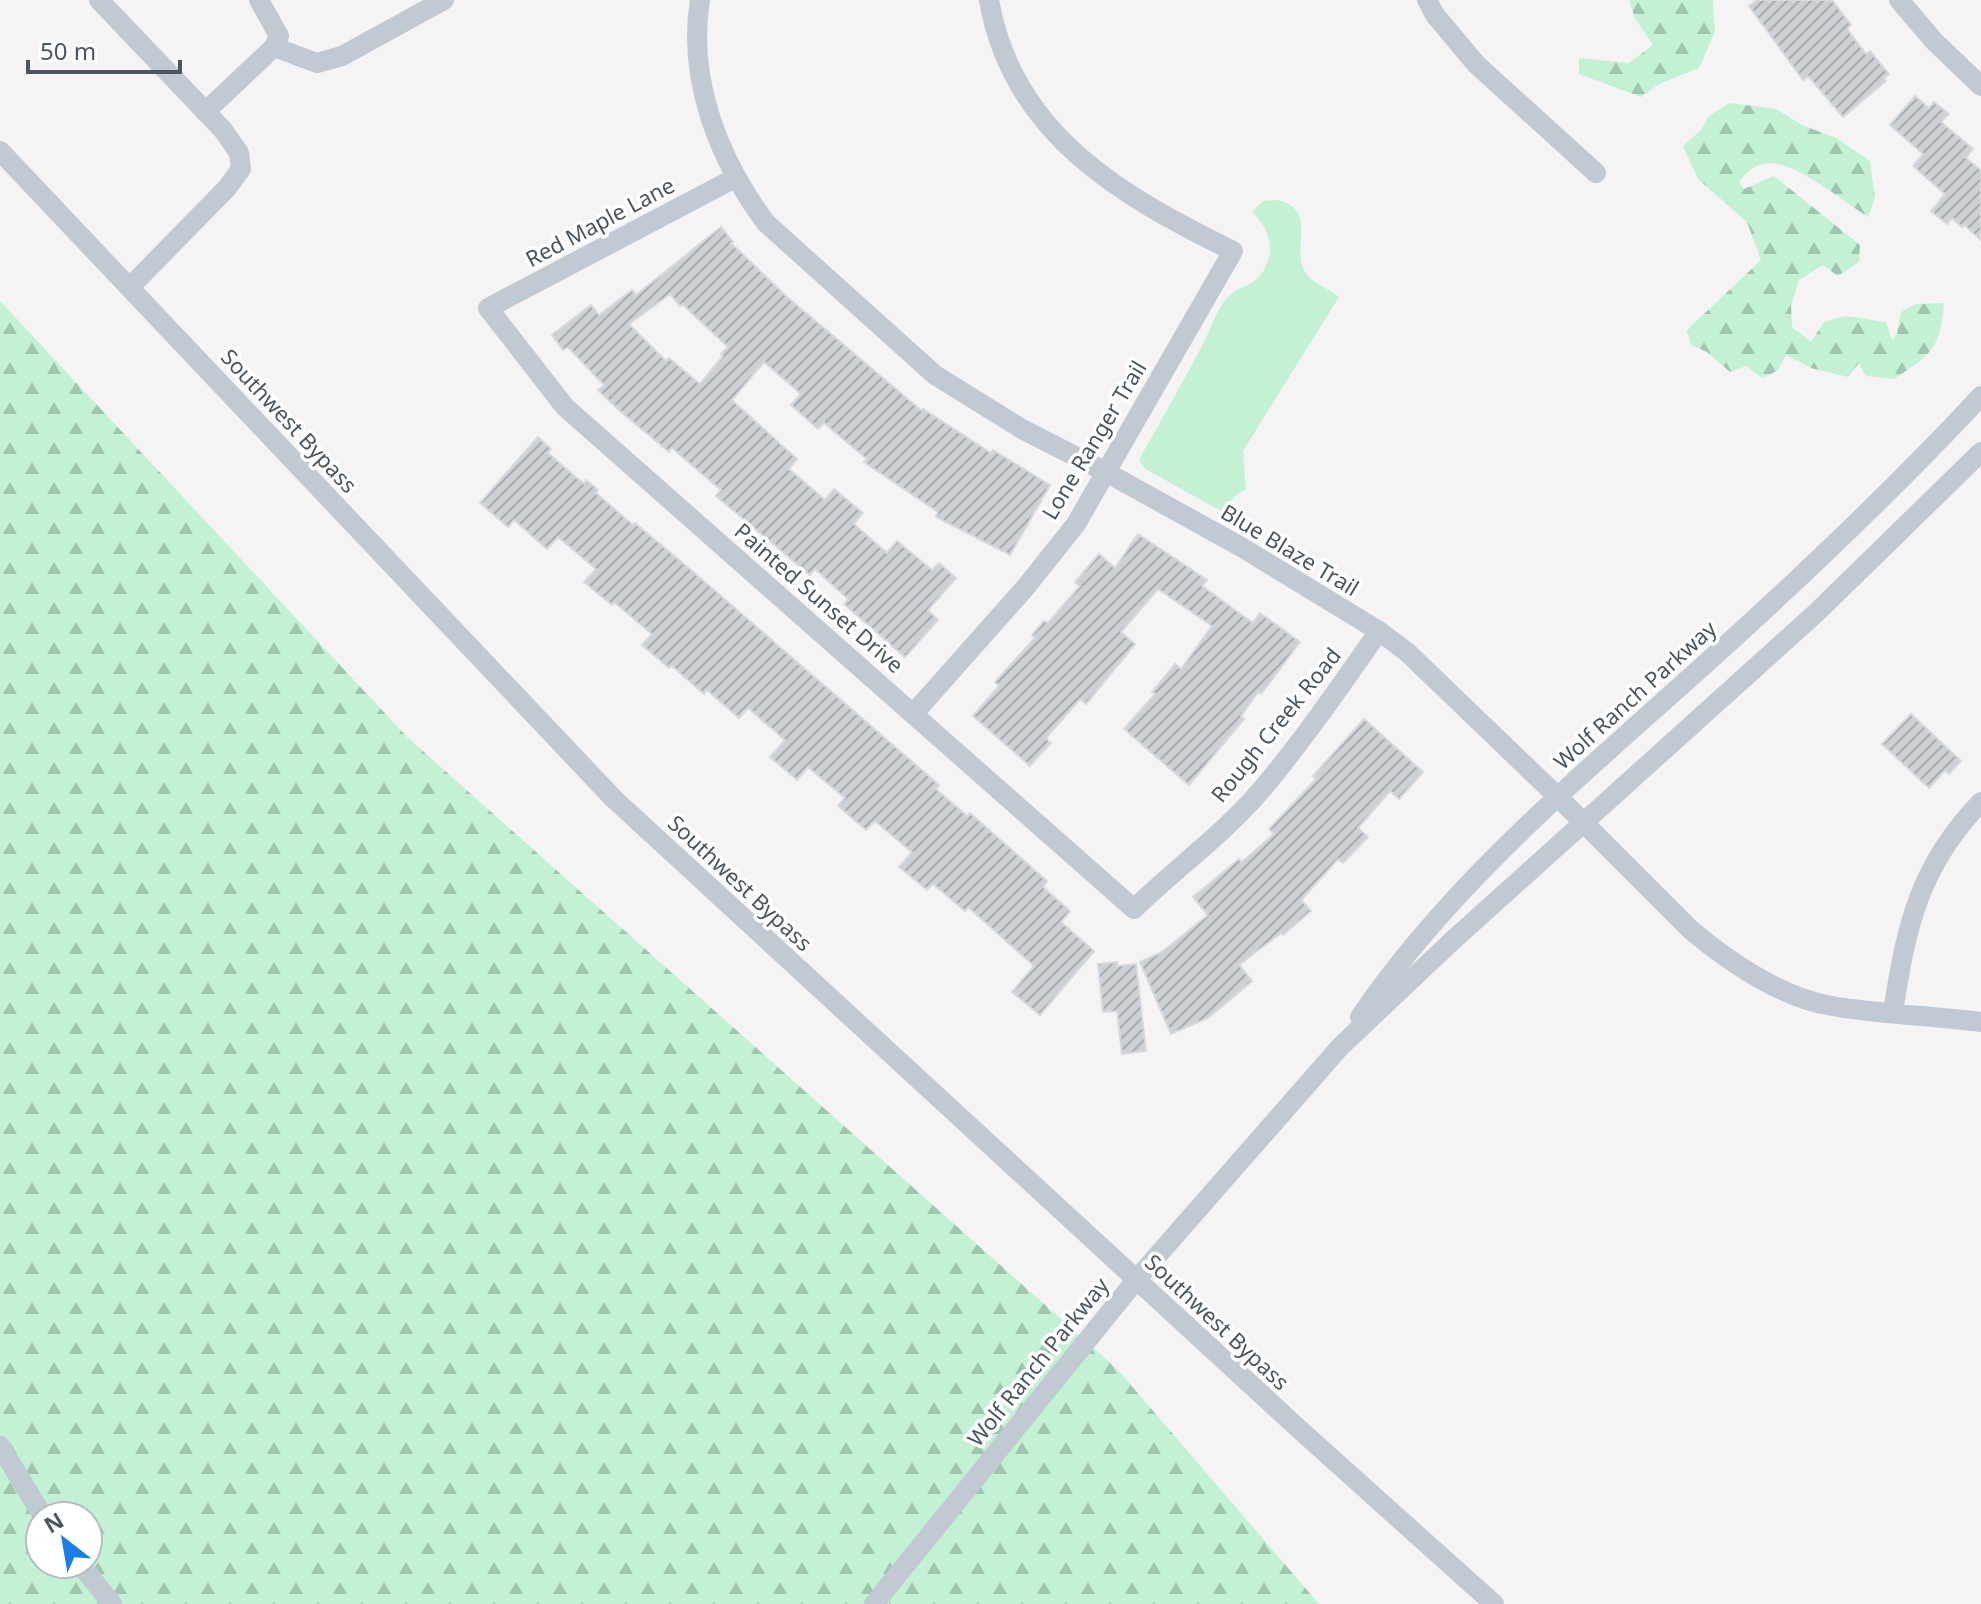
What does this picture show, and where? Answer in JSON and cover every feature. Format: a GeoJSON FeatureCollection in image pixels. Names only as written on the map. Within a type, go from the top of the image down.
{"type":"FeatureCollection","features":[{"type":"Feature","properties":{"kind":"street"},"geometry":{"type":"LineString","coordinates":[[99,0],[223,130],[239,153],[241,169],[227,188],[130,287]]}},
{"type":"Feature","properties":{"kind":"street"},"geometry":{"type":"LineString","coordinates":[[205,112],[274,47],[279,36],[259,0]]}},
{"type":"Feature","properties":{"kind":"street"},"geometry":{"type":"LineString","coordinates":[[274,47],[317,63],[342,56],[444,0]]}},
{"type":"Feature","properties":{"kind":"street","name":"Blue Blaze Trail"},"geometry":{"type":"LineString","coordinates":[[700,0],[697,53],[701,80],[719,143],[735,178],[766,223],[935,375],[1022,429],[1243,548],[1379,631],[1407,652],[1691,930],[1740,967],[1771,985],[1830,1006],[1981,1022]]}},
{"type":"Feature","properties":{"kind":"street","name":"Lone Ranger Trail"},"geometry":{"type":"LineString","coordinates":[[914,713],[1025,588],[1076,524],[1233,251],[1134,198],[1068,147],[1043,123],[1018,83],[1002,48],[989,0]]}},
{"type":"Feature","properties":{"kind":"street"},"geometry":{"type":"LineString","coordinates":[[1427,0],[1435,15],[1476,64],[1596,173]]}},
{"type":"Feature","properties":{"kind":"street"},"geometry":{"type":"LineString","coordinates":[[1899,0],[1934,41],[1981,86]]}},
{"type":"Feature","properties":{"kind":"street","name":"Southwest Bypass"},"geometry":{"type":"LineString","coordinates":[[0,151],[614,799],[1136,1280],[1494,1604]]}},
{"type":"Feature","properties":{"kind":"street","name":"Red Maple Lane"},"geometry":{"type":"LineString","coordinates":[[488,308],[735,178]]}},
{"type":"Feature","properties":{"kind":"street","name":"Painted Sunset Drive"},"geometry":{"type":"LineString","coordinates":[[488,308],[565,407],[1134,909]]}},
{"type":"Feature","properties":{"kind":"street","name":"Wolf Ranch Parkway"},"geometry":{"type":"LineString","coordinates":[[1340,1047],[1397,966],[1490,864],[1558,797],[1795,582],[1921,460],[1981,396]]}},
{"type":"Feature","properties":{"kind":"street","name":"Wolf Ranch Parkway"},"geometry":{"type":"LineString","coordinates":[[874,1604],[1136,1280],[1340,1047],[1451,942],[1816,613],[1981,452]]}},
{"type":"Feature","properties":{"kind":"street","name":"Rough Creek Road"},"geometry":{"type":"LineString","coordinates":[[1134,909],[1235,818],[1263,788],[1379,631]]}},
{"type":"Feature","properties":{"kind":"street"},"geometry":{"type":"LineString","coordinates":[[1893,1012],[1904,939],[1923,885],[1942,850],[1981,802]]}},
{"type":"Feature","properties":{"kind":"street"},"geometry":{"type":"LineString","coordinates":[[0,1446],[33,1500]]}},
{"type":"Feature","properties":{"kind":"street"},"geometry":{"type":"LineString","coordinates":[[93,1580],[112,1604]]}},
{"type":"Feature","properties":{"kind":"green space"},"geometry":{"type":"Polygon","coordinates":[[[1629,0],[1713,0],[1715,32],[1699,68],[1659,84],[1641,97],[1579,74],[1579,58],[1629,63],[1653,45],[1635,18],[1629,0]]]}},
{"type":"Feature","properties":{"kind":"green space"},"geometry":{"type":"Polygon","coordinates":[[[1730,103],[1776,109],[1802,125],[1836,138],[1870,161],[1875,198],[1868,217],[1806,176],[1780,164],[1755,167],[1739,182],[1744,189],[1774,176],[1860,245],[1859,262],[1838,276],[1823,265],[1799,280],[1791,305],[1792,327],[1811,342],[1824,322],[1845,316],[1886,322],[1892,340],[1897,334],[1901,312],[1916,304],[1944,303],[1940,331],[1931,349],[1894,379],[1866,376],[1859,363],[1848,377],[1811,368],[1786,355],[1777,371],[1762,378],[1746,366],[1730,372],[1707,352],[1691,345],[1687,330],[1761,260],[1747,222],[1698,179],[1683,146],[1701,130],[1709,116],[1730,103]]]}},
{"type":"Feature","properties":{"kind":"green space"},"geometry":{"type":"Polygon","coordinates":[[[1277,200],[1297,212],[1301,230],[1301,261],[1307,275],[1339,297],[1243,451],[1246,489],[1221,511],[1144,468],[1140,461],[1220,308],[1232,293],[1261,275],[1269,257],[1269,238],[1252,212],[1263,201],[1277,200]]]}},
{"type":"Feature","properties":{"kind":"green space"},"geometry":{"type":"Polygon","coordinates":[[[0,301],[407,737],[1117,1369],[1319,1604],[0,1604],[0,301]]]}},
{"type":"Feature","properties":{"kind":"building"},"geometry":{"type":"Polygon","coordinates":[[[1757,0],[1832,0],[1851,25],[1847,29],[1866,54],[1870,51],[1889,74],[1884,78],[1886,81],[1843,117],[1808,76],[1803,80],[1749,6],[1757,0]]]}},
{"type":"Feature","properties":{"kind":"building"},"geometry":{"type":"Polygon","coordinates":[[[1915,96],[1929,108],[1934,102],[1949,114],[1941,122],[1973,149],[1966,158],[1981,170],[1981,240],[1952,218],[1947,224],[1931,211],[1945,194],[1913,166],[1923,154],[1890,125],[1915,96]]]}},
{"type":"Feature","properties":{"kind":"building"},"geometry":{"type":"Polygon","coordinates":[[[721,227],[731,243],[786,296],[922,411],[1050,485],[1010,555],[936,517],[938,512],[864,462],[867,459],[824,423],[818,429],[791,405],[801,394],[764,362],[732,400],[797,459],[789,469],[825,500],[834,489],[863,513],[854,524],[887,553],[897,541],[932,570],[939,563],[956,578],[928,610],[938,620],[905,657],[844,604],[848,599],[815,569],[810,575],[716,496],[721,490],[672,448],[669,452],[619,410],[598,390],[604,385],[568,347],[563,350],[552,335],[591,305],[599,315],[632,290],[636,295],[721,227]],[[670,294],[629,324],[666,361],[669,358],[700,384],[728,347],[682,304],[680,306],[670,294]]]}},
{"type":"Feature","properties":{"kind":"building"},"geometry":{"type":"Polygon","coordinates":[[[538,437],[551,449],[548,453],[584,484],[586,480],[598,490],[596,493],[691,570],[939,785],[936,789],[967,816],[970,813],[1047,881],[1043,887],[1070,911],[1061,922],[1094,951],[1040,1015],[1012,992],[1034,966],[968,907],[965,911],[933,884],[927,890],[899,867],[912,852],[875,821],[866,830],[838,806],[845,798],[808,767],[797,780],[770,757],[785,740],[748,708],[739,718],[707,690],[704,694],[642,645],[652,634],[584,582],[596,569],[558,537],[547,549],[514,520],[508,527],[480,503],[538,437]]]}},
{"type":"Feature","properties":{"kind":"building"},"geometry":{"type":"Polygon","coordinates":[[[1138,534],[1207,580],[1202,586],[1253,623],[1260,613],[1300,642],[1261,694],[1258,692],[1241,716],[1244,719],[1189,785],[1124,729],[1155,694],[1152,692],[1175,664],[1181,669],[1212,626],[1158,589],[1121,632],[1135,644],[1086,704],[1080,699],[1046,738],[1051,743],[1030,766],[973,716],[999,686],[995,682],[1035,638],[1032,635],[1044,621],[1048,623],[1080,586],[1075,582],[1099,554],[1115,568],[1138,534]]]}},
{"type":"Feature","properties":{"kind":"building"},"geometry":{"type":"Polygon","coordinates":[[[1911,714],[1961,761],[1949,774],[1945,770],[1929,788],[1882,744],[1911,714]]]}},
{"type":"Feature","properties":{"kind":"building"},"geometry":{"type":"Polygon","coordinates":[[[1364,719],[1423,772],[1399,799],[1390,791],[1358,828],[1368,837],[1343,863],[1338,859],[1301,900],[1311,911],[1283,935],[1281,933],[1239,965],[1252,981],[1208,1018],[1171,1034],[1140,962],[1162,952],[1208,915],[1193,897],[1239,859],[1242,862],[1274,834],[1269,829],[1316,779],[1313,776],[1364,719]]]}},
{"type":"Feature","properties":{"kind":"building"},"geometry":{"type":"Polygon","coordinates":[[[1117,962],[1117,966],[1136,964],[1146,1051],[1122,1054],[1117,1011],[1103,1012],[1098,964],[1117,962]]]}}]}
